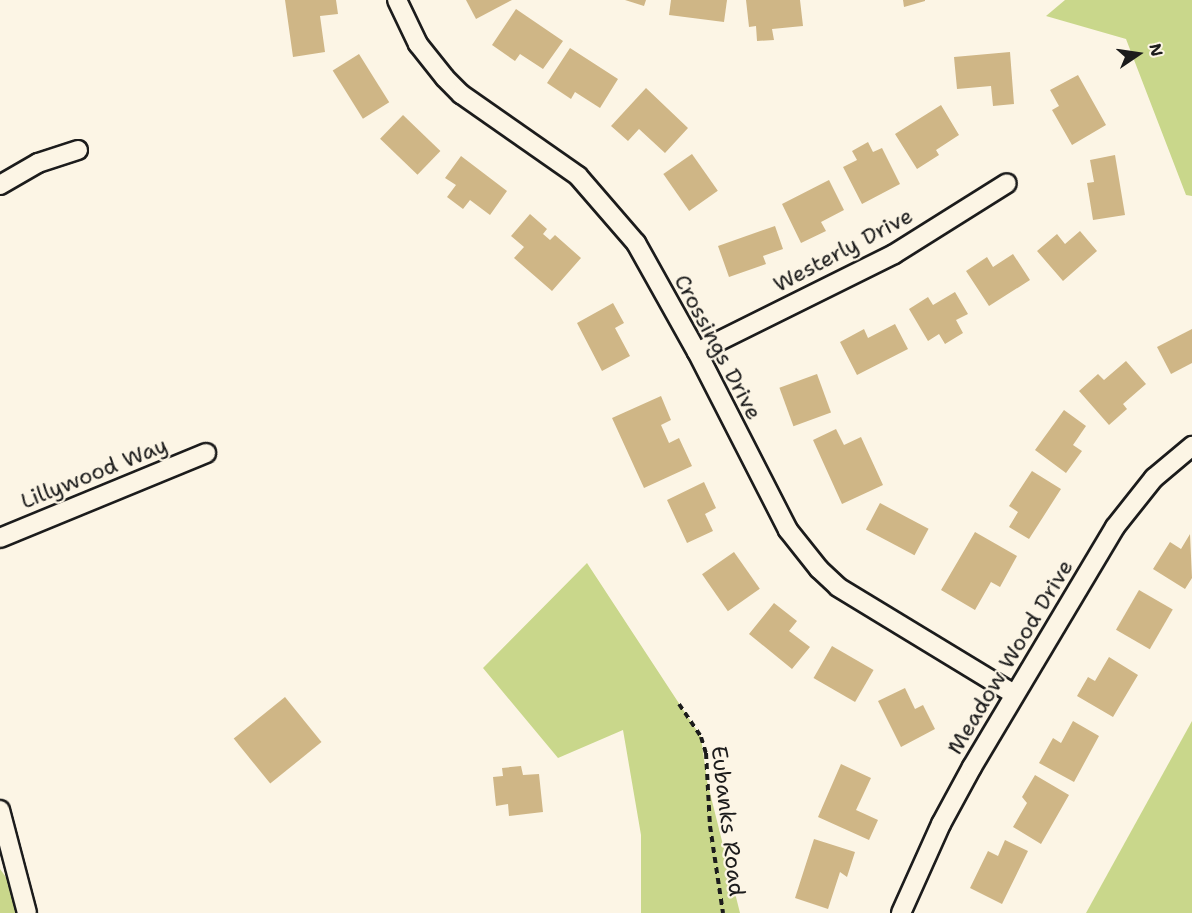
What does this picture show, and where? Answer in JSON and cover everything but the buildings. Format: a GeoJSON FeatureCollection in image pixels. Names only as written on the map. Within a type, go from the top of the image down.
{"type":"FeatureCollection","features":[{"type":"Feature","properties":{"kind":"street","name":"Crossings Drive"},"geometry":{"type":"LineString","coordinates":[[397,0],[418,44],[461,94],[553,155],[601,199],[636,243],[697,352],[788,530],[819,569],[838,587],[1014,694]]}},
{"type":"Feature","properties":{"kind":"street"},"geometry":{"type":"LineString","coordinates":[[0,185],[38,163],[78,150]]}},
{"type":"Feature","properties":{"kind":"street","name":"Westerly Drive"},"geometry":{"type":"LineString","coordinates":[[697,352],[894,254],[1007,183]]}},
{"type":"Feature","properties":{"kind":"street","name":"Meadow Wood Drive"},"geometry":{"type":"LineString","coordinates":[[901,913],[941,824],[1014,694],[1115,527],[1154,478],[1192,446]]}},
{"type":"Feature","properties":{"kind":"street","name":"Lillywood Way"},"geometry":{"type":"LineString","coordinates":[[0,538],[206,453]]}},
{"type":"Feature","properties":{"kind":"street"},"geometry":{"type":"LineString","coordinates":[[0,810],[8,875],[27,913]]}},
{"type":"Feature","properties":{"kind":"path","name":"Eubanks Road"},"geometry":{"type":"LineString","coordinates":[[679,704],[701,737],[706,753],[710,826],[723,913]]}},
{"type":"Feature","properties":{"kind":"green space"},"geometry":{"type":"Polygon","coordinates":[[[1065,0],[1192,0],[1192,196],[1186,195],[1126,39],[1046,16],[1065,0]]]}},
{"type":"Feature","properties":{"kind":"green space"},"geometry":{"type":"Polygon","coordinates":[[[587,563],[701,737],[707,781],[740,913],[641,913],[641,835],[623,730],[558,758],[483,668],[587,563]]]}},
{"type":"Feature","properties":{"kind":"green space"},"geometry":{"type":"Polygon","coordinates":[[[1192,721],[1192,913],[1086,913],[1192,721]]]}},
{"type":"Feature","properties":{"kind":"green space"},"geometry":{"type":"Polygon","coordinates":[[[0,869],[32,913],[0,913],[0,869]]]}}]}
